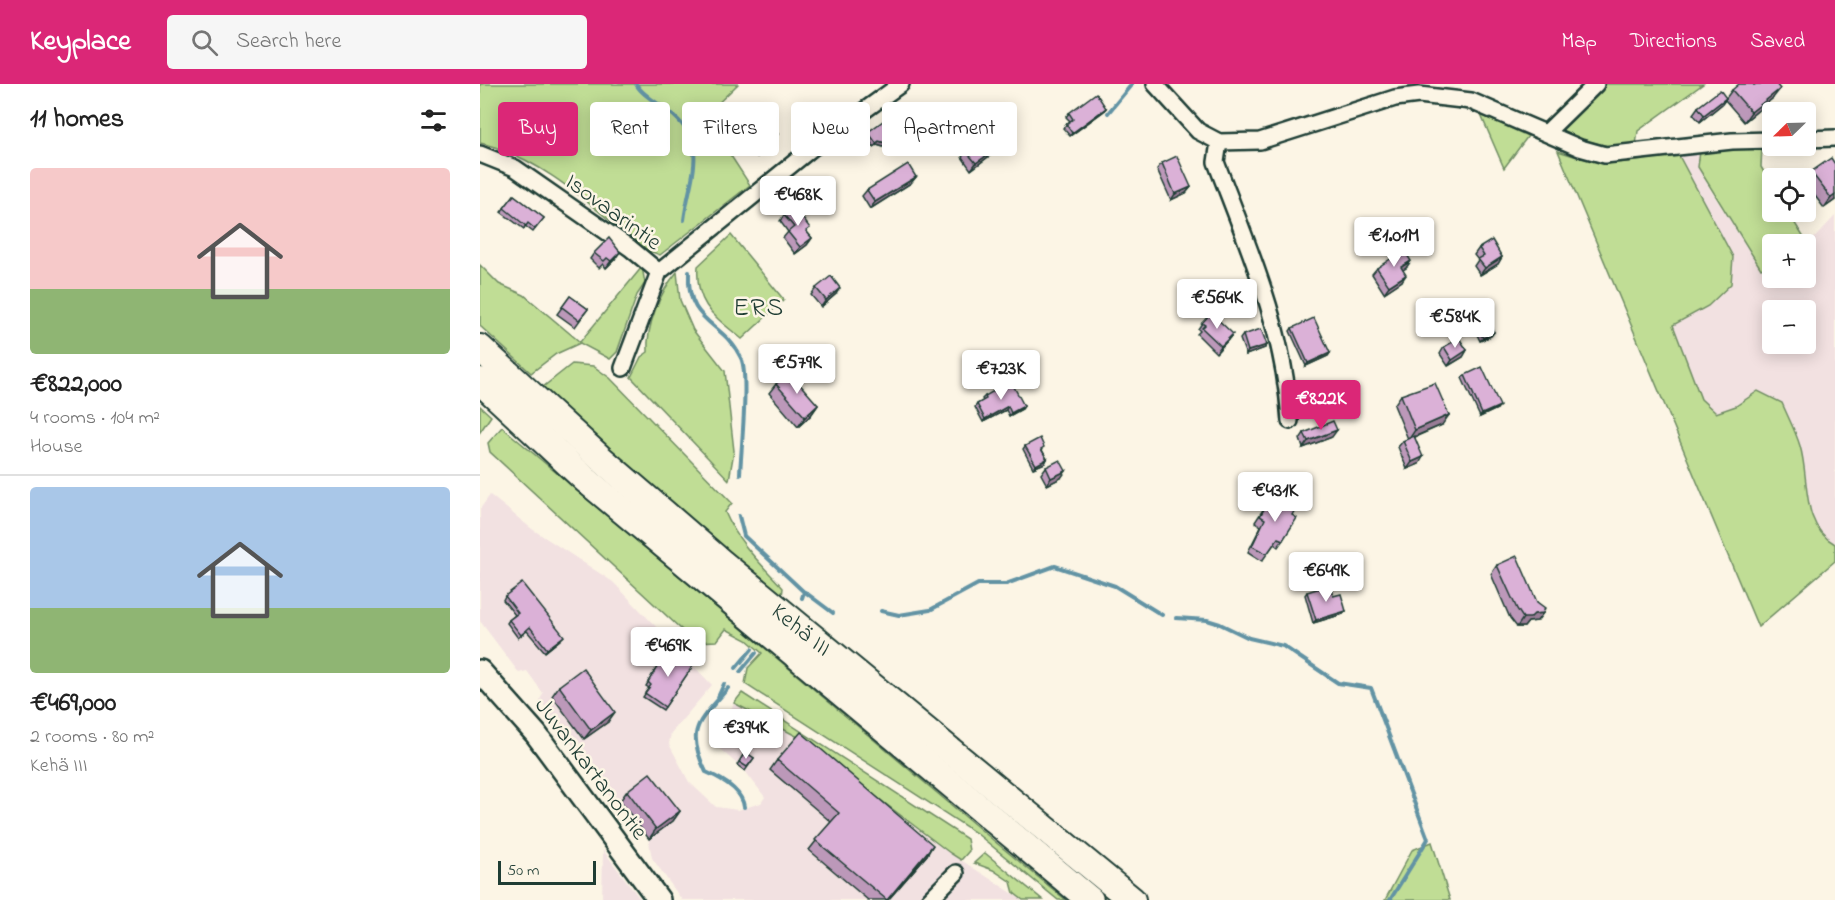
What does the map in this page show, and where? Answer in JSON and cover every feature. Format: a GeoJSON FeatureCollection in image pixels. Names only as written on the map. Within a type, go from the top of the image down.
{"type":"FeatureCollection","features":[{"type":"Feature","properties":{"kind":"highway","name":"Kehä III"},"geometry":{"type":"LineString","coordinates":[[480,348],[599,457],[722,563],[1132,900]]}},
{"type":"Feature","properties":{"kind":"highway","name":"Kehä III"},"geometry":{"type":"LineString","coordinates":[[480,381],[586,480],[1090,900]]}},
{"type":"Feature","properties":{"kind":"main road","name":"Juvankartanontie"},"geometry":{"type":"LineString","coordinates":[[480,671],[537,734],[659,900]]}},
{"type":"Feature","properties":{"kind":"street"},"geometry":{"type":"LineString","coordinates":[[623,368],[659,272],[679,253],[811,149],[901,84]]}},
{"type":"Feature","properties":{"kind":"street"},"geometry":{"type":"LineString","coordinates":[[1155,84],[1198,131],[1219,142],[1260,141],[1395,98],[1419,95],[1471,101],[1580,148],[1605,154],[1732,141],[1762,140]]}},
{"type":"Feature","properties":{"kind":"street"},"geometry":{"type":"LineString","coordinates":[[1546,132],[1596,84]]}},
{"type":"Feature","properties":{"kind":"street"},"geometry":{"type":"LineString","coordinates":[[1816,139],[1835,138]]}},
{"type":"Feature","properties":{"kind":"street"},"geometry":{"type":"LineString","coordinates":[[1219,142],[1216,162],[1274,318],[1287,377],[1290,421]]}},
{"type":"Feature","properties":{"kind":"street","name":"Isovaarintie"},"geometry":{"type":"LineString","coordinates":[[480,154],[515,168],[630,248],[659,272]]}},
{"type":"Feature","properties":{"kind":"street"},"geometry":{"type":"LineString","coordinates":[[929,900],[956,873]]}},
{"type":"Feature","properties":{"kind":"shaded area"},"geometry":{"type":"Polygon","coordinates":[[[1700,151],[1698,167],[1762,268],[1762,288],[1816,288],[1816,236],[1835,216],[1835,544],[1825,539],[1811,516],[1800,447],[1758,391],[1736,406],[1716,413],[1701,399],[1673,325],[1708,306],[1733,257],[1678,154],[1700,151]]]}},
{"type":"Feature","properties":{"kind":"shaded area"},"geometry":{"type":"Polygon","coordinates":[[[490,495],[532,529],[613,582],[712,685],[671,733],[669,744],[689,782],[716,807],[738,810],[761,803],[765,797],[745,771],[714,744],[734,703],[798,737],[950,853],[1023,900],[682,900],[652,858],[648,837],[620,801],[612,800],[603,786],[604,778],[592,762],[584,760],[540,700],[543,693],[527,671],[519,673],[480,621],[480,509],[490,495]]]}},
{"type":"Feature","properties":{"kind":"shaded area"},"geometry":{"type":"Polygon","coordinates":[[[603,850],[641,900],[602,900],[603,850]]]}},
{"type":"Feature","properties":{"kind":"green space"},"geometry":{"type":"Polygon","coordinates":[[[480,84],[738,84],[719,102],[682,102],[682,156],[731,156],[750,185],[660,255],[644,249],[588,202],[546,172],[516,156],[578,156],[578,102],[498,102],[498,148],[480,143],[480,84]]]}},
{"type":"Feature","properties":{"kind":"green space"},"geometry":{"type":"Polygon","coordinates":[[[1598,84],[1703,84],[1638,131],[1636,145],[1607,146],[1561,134],[1560,126],[1598,84]]]}},
{"type":"Feature","properties":{"kind":"green space"},"geometry":{"type":"Polygon","coordinates":[[[1481,115],[1528,136],[1504,168],[1481,115]]]}},
{"type":"Feature","properties":{"kind":"green space"},"geometry":{"type":"Polygon","coordinates":[[[1762,144],[1762,222],[1794,222],[1802,234],[1762,234],[1762,268],[1698,167],[1700,151],[1762,144]]]}},
{"type":"Feature","properties":{"kind":"green space"},"geometry":{"type":"Polygon","coordinates":[[[1558,151],[1605,162],[1645,160],[1678,154],[1733,257],[1731,284],[1708,306],[1673,325],[1701,399],[1716,413],[1736,406],[1758,391],[1782,403],[1800,446],[1811,513],[1824,536],[1835,544],[1835,561],[1758,627],[1558,151]]]}},
{"type":"Feature","properties":{"kind":"green space"},"geometry":{"type":"Polygon","coordinates":[[[731,235],[784,300],[742,339],[708,308],[703,300],[698,279],[698,266],[731,235]]]}},
{"type":"Feature","properties":{"kind":"green space"},"geometry":{"type":"Polygon","coordinates":[[[480,265],[499,284],[524,295],[580,342],[642,267],[645,283],[637,295],[617,352],[610,359],[580,343],[556,354],[531,373],[480,326],[480,265]]]}},
{"type":"Feature","properties":{"kind":"green space"},"geometry":{"type":"Polygon","coordinates":[[[677,272],[680,300],[693,330],[725,371],[734,451],[729,480],[631,377],[641,357],[648,352],[649,331],[655,310],[665,289],[677,272]]]}},
{"type":"Feature","properties":{"kind":"green space"},"geometry":{"type":"Polygon","coordinates":[[[572,364],[593,366],[610,378],[732,503],[725,512],[730,523],[751,553],[783,588],[782,596],[659,493],[543,387],[572,364]]]}},
{"type":"Feature","properties":{"kind":"green space"},"geometry":{"type":"Polygon","coordinates":[[[480,406],[491,416],[480,432],[480,406]]]}},
{"type":"Feature","properties":{"kind":"green space"},"geometry":{"type":"Polygon","coordinates":[[[502,427],[1066,900],[1058,900],[976,833],[745,684],[748,668],[762,653],[747,640],[726,629],[717,641],[695,642],[490,452],[488,443],[502,427]]]}},
{"type":"Feature","properties":{"kind":"green space"},"geometry":{"type":"Polygon","coordinates":[[[742,693],[967,839],[969,851],[961,860],[798,737],[734,703],[742,693]]]}},
{"type":"Feature","properties":{"kind":"green space"},"geometry":{"type":"Polygon","coordinates":[[[1432,842],[1450,900],[1385,900],[1412,850],[1432,842]]]}},
{"type":"Feature","properties":{"kind":"green space"},"geometry":{"type":"Polygon","coordinates":[[[985,853],[1043,900],[1023,900],[1014,893],[1011,882],[993,870],[974,863],[985,853]]]}},
{"type":"Feature","properties":{"kind":"building"},"geometry":{"type":"Polygon","coordinates":[[[1739,84],[1776,84],[1780,89],[1751,112],[1732,90],[1739,84]]]}},
{"type":"Feature","properties":{"kind":"building"},"geometry":{"type":"Polygon","coordinates":[[[1720,90],[1726,98],[1704,115],[1698,107],[1720,90]]]}},
{"type":"Feature","properties":{"kind":"building"},"geometry":{"type":"Polygon","coordinates":[[[1096,93],[1106,108],[1072,133],[1066,124],[1073,119],[1069,113],[1096,93]]]}},
{"type":"Feature","properties":{"kind":"building"},"geometry":{"type":"Polygon","coordinates":[[[882,122],[882,142],[876,143],[870,135],[870,131],[882,122]]]}},
{"type":"Feature","properties":{"kind":"building"},"geometry":{"type":"Polygon","coordinates":[[[970,156],[986,156],[976,163],[970,156]]]}},
{"type":"Feature","properties":{"kind":"building"},"geometry":{"type":"Polygon","coordinates":[[[1177,156],[1191,187],[1175,194],[1162,163],[1177,156]]]}},
{"type":"Feature","properties":{"kind":"building"},"geometry":{"type":"Polygon","coordinates":[[[1831,158],[1835,164],[1835,195],[1831,198],[1816,178],[1816,168],[1831,158]]]}},
{"type":"Feature","properties":{"kind":"building"},"geometry":{"type":"Polygon","coordinates":[[[908,164],[916,177],[875,202],[867,190],[908,164]]]}},
{"type":"Feature","properties":{"kind":"building"},"geometry":{"type":"Polygon","coordinates":[[[514,195],[544,218],[535,229],[528,223],[526,226],[504,208],[514,195]]]}},
{"type":"Feature","properties":{"kind":"building"},"geometry":{"type":"Polygon","coordinates":[[[794,207],[810,228],[806,231],[812,238],[800,247],[788,232],[794,227],[784,215],[794,207]]]}},
{"type":"Feature","properties":{"kind":"building"},"geometry":{"type":"Polygon","coordinates":[[[609,238],[620,252],[611,261],[607,258],[604,261],[594,253],[609,238]]]}},
{"type":"Feature","properties":{"kind":"building"},"geometry":{"type":"Polygon","coordinates":[[[1492,240],[1502,257],[1485,268],[1478,259],[1484,256],[1479,248],[1492,240]]]}},
{"type":"Feature","properties":{"kind":"building"},"geometry":{"type":"Polygon","coordinates":[[[1404,250],[1411,261],[1401,267],[1406,275],[1389,286],[1377,268],[1404,250]]]}},
{"type":"Feature","properties":{"kind":"building"},"geometry":{"type":"Polygon","coordinates":[[[831,276],[840,288],[826,300],[816,288],[831,276]]]}},
{"type":"Feature","properties":{"kind":"building"},"geometry":{"type":"Polygon","coordinates":[[[570,296],[588,309],[579,320],[562,307],[570,296]]]}},
{"type":"Feature","properties":{"kind":"building"},"geometry":{"type":"Polygon","coordinates":[[[1211,313],[1233,334],[1221,346],[1202,328],[1205,325],[1202,323],[1211,313]]]}},
{"type":"Feature","properties":{"kind":"building"},"geometry":{"type":"Polygon","coordinates":[[[1314,318],[1330,353],[1308,363],[1292,328],[1314,318]]]}},
{"type":"Feature","properties":{"kind":"building"},"geometry":{"type":"Polygon","coordinates":[[[1487,319],[1494,332],[1483,338],[1476,325],[1487,319]]]}},
{"type":"Feature","properties":{"kind":"building"},"geometry":{"type":"Polygon","coordinates":[[[1261,329],[1267,345],[1248,351],[1243,335],[1261,329]]]}},
{"type":"Feature","properties":{"kind":"building"},"geometry":{"type":"Polygon","coordinates":[[[1459,338],[1467,350],[1452,360],[1444,347],[1459,338]]]}},
{"type":"Feature","properties":{"kind":"building"},"geometry":{"type":"Polygon","coordinates":[[[1482,367],[1500,406],[1482,414],[1465,375],[1482,367]]]}},
{"type":"Feature","properties":{"kind":"building"},"geometry":{"type":"Polygon","coordinates":[[[789,372],[818,405],[805,417],[776,384],[789,372]]]}},
{"type":"Feature","properties":{"kind":"building"},"geometry":{"type":"Polygon","coordinates":[[[1011,381],[1024,406],[1011,413],[1008,406],[985,419],[977,404],[986,399],[985,396],[1011,381]]]}},
{"type":"Feature","properties":{"kind":"building"},"geometry":{"type":"Polygon","coordinates":[[[1435,383],[1449,415],[1415,430],[1401,395],[1435,383]]]}},
{"type":"Feature","properties":{"kind":"building"},"geometry":{"type":"Polygon","coordinates":[[[1333,421],[1337,430],[1308,441],[1304,433],[1333,421]]]}},
{"type":"Feature","properties":{"kind":"building"},"geometry":{"type":"Polygon","coordinates":[[[1414,436],[1423,457],[1412,462],[1403,441],[1414,436]]]}},
{"type":"Feature","properties":{"kind":"building"},"geometry":{"type":"Polygon","coordinates":[[[1040,438],[1044,447],[1041,449],[1047,459],[1036,465],[1025,446],[1040,438]]]}},
{"type":"Feature","properties":{"kind":"building"},"geometry":{"type":"Polygon","coordinates":[[[1060,460],[1066,471],[1051,478],[1046,467],[1060,460]]]}},
{"type":"Feature","properties":{"kind":"building"},"geometry":{"type":"Polygon","coordinates":[[[1274,492],[1297,506],[1292,515],[1297,518],[1283,540],[1278,538],[1267,554],[1252,546],[1265,519],[1260,516],[1274,492]]]}},
{"type":"Feature","properties":{"kind":"building"},"geometry":{"type":"Polygon","coordinates":[[[1517,556],[1537,602],[1545,608],[1543,613],[1534,614],[1530,618],[1523,618],[1517,609],[1497,565],[1517,556]]]}},
{"type":"Feature","properties":{"kind":"building"},"geometry":{"type":"Polygon","coordinates":[[[522,583],[564,636],[547,649],[530,627],[521,635],[509,620],[518,613],[505,596],[522,583]]]}},
{"type":"Feature","properties":{"kind":"building"},"geometry":{"type":"Polygon","coordinates":[[[1330,585],[1333,596],[1341,594],[1346,611],[1316,620],[1307,592],[1330,585]]]}},
{"type":"Feature","properties":{"kind":"building"},"geometry":{"type":"Polygon","coordinates":[[[668,649],[692,667],[665,707],[645,693],[651,685],[648,682],[668,649]]]}},
{"type":"Feature","properties":{"kind":"building"},"geometry":{"type":"Polygon","coordinates":[[[583,668],[615,712],[591,730],[559,686],[583,668]]]}},
{"type":"Feature","properties":{"kind":"building"},"geometry":{"type":"Polygon","coordinates":[[[801,732],[933,845],[887,900],[815,840],[839,813],[777,760],[801,732]]]}},
{"type":"Feature","properties":{"kind":"building"},"geometry":{"type":"Polygon","coordinates":[[[745,752],[754,758],[747,767],[739,762],[745,752]]]}},
{"type":"Feature","properties":{"kind":"building"},"geometry":{"type":"Polygon","coordinates":[[[650,773],[680,811],[656,829],[627,791],[650,773]]]}},
{"type":"Feature","properties":{"kind":"waterway"},"geometry":{"type":"LineString","coordinates":[[636,84],[681,123],[694,148],[693,174],[684,220]]}},
{"type":"Feature","properties":{"kind":"waterway"},"geometry":{"type":"LineString","coordinates":[[1108,113],[1132,84]]}},
{"type":"Feature","properties":{"kind":"waterway"},"geometry":{"type":"LineString","coordinates":[[689,272],[693,302],[699,312],[725,336],[741,358],[744,396],[740,474]]}},
{"type":"Feature","properties":{"kind":"waterway"},"geometry":{"type":"LineString","coordinates":[[739,516],[744,536],[804,592],[802,598]]}},
{"type":"Feature","properties":{"kind":"waterway"},"geometry":{"type":"LineString","coordinates":[[881,611],[899,615],[930,610],[978,584],[1006,584],[1055,566],[1115,586],[1162,615]]}},
{"type":"Feature","properties":{"kind":"waterway"},"geometry":{"type":"LineString","coordinates":[[805,592],[833,613]]}},
{"type":"Feature","properties":{"kind":"waterway"},"geometry":{"type":"LineString","coordinates":[[1176,618],[1207,620],[1249,638],[1283,646],[1338,683],[1371,688],[1428,839],[1390,900]]}},
{"type":"Feature","properties":{"kind":"waterway"},"geometry":{"type":"LineString","coordinates":[[736,668],[752,649]]}},
{"type":"Feature","properties":{"kind":"waterway"},"geometry":{"type":"LineString","coordinates":[[740,672],[756,653]]}},
{"type":"Feature","properties":{"kind":"waterway"},"geometry":{"type":"LineString","coordinates":[[718,697],[724,684]]}},
{"type":"Feature","properties":{"kind":"waterway"},"geometry":{"type":"LineString","coordinates":[[728,688],[698,726],[696,745],[706,772],[724,781],[735,790],[744,807]]}},
{"type":"Feature","properties":{"kind":"district","name":"ERS"},"geometry":{"type":"Point","coordinates":[759,306]}}]}
